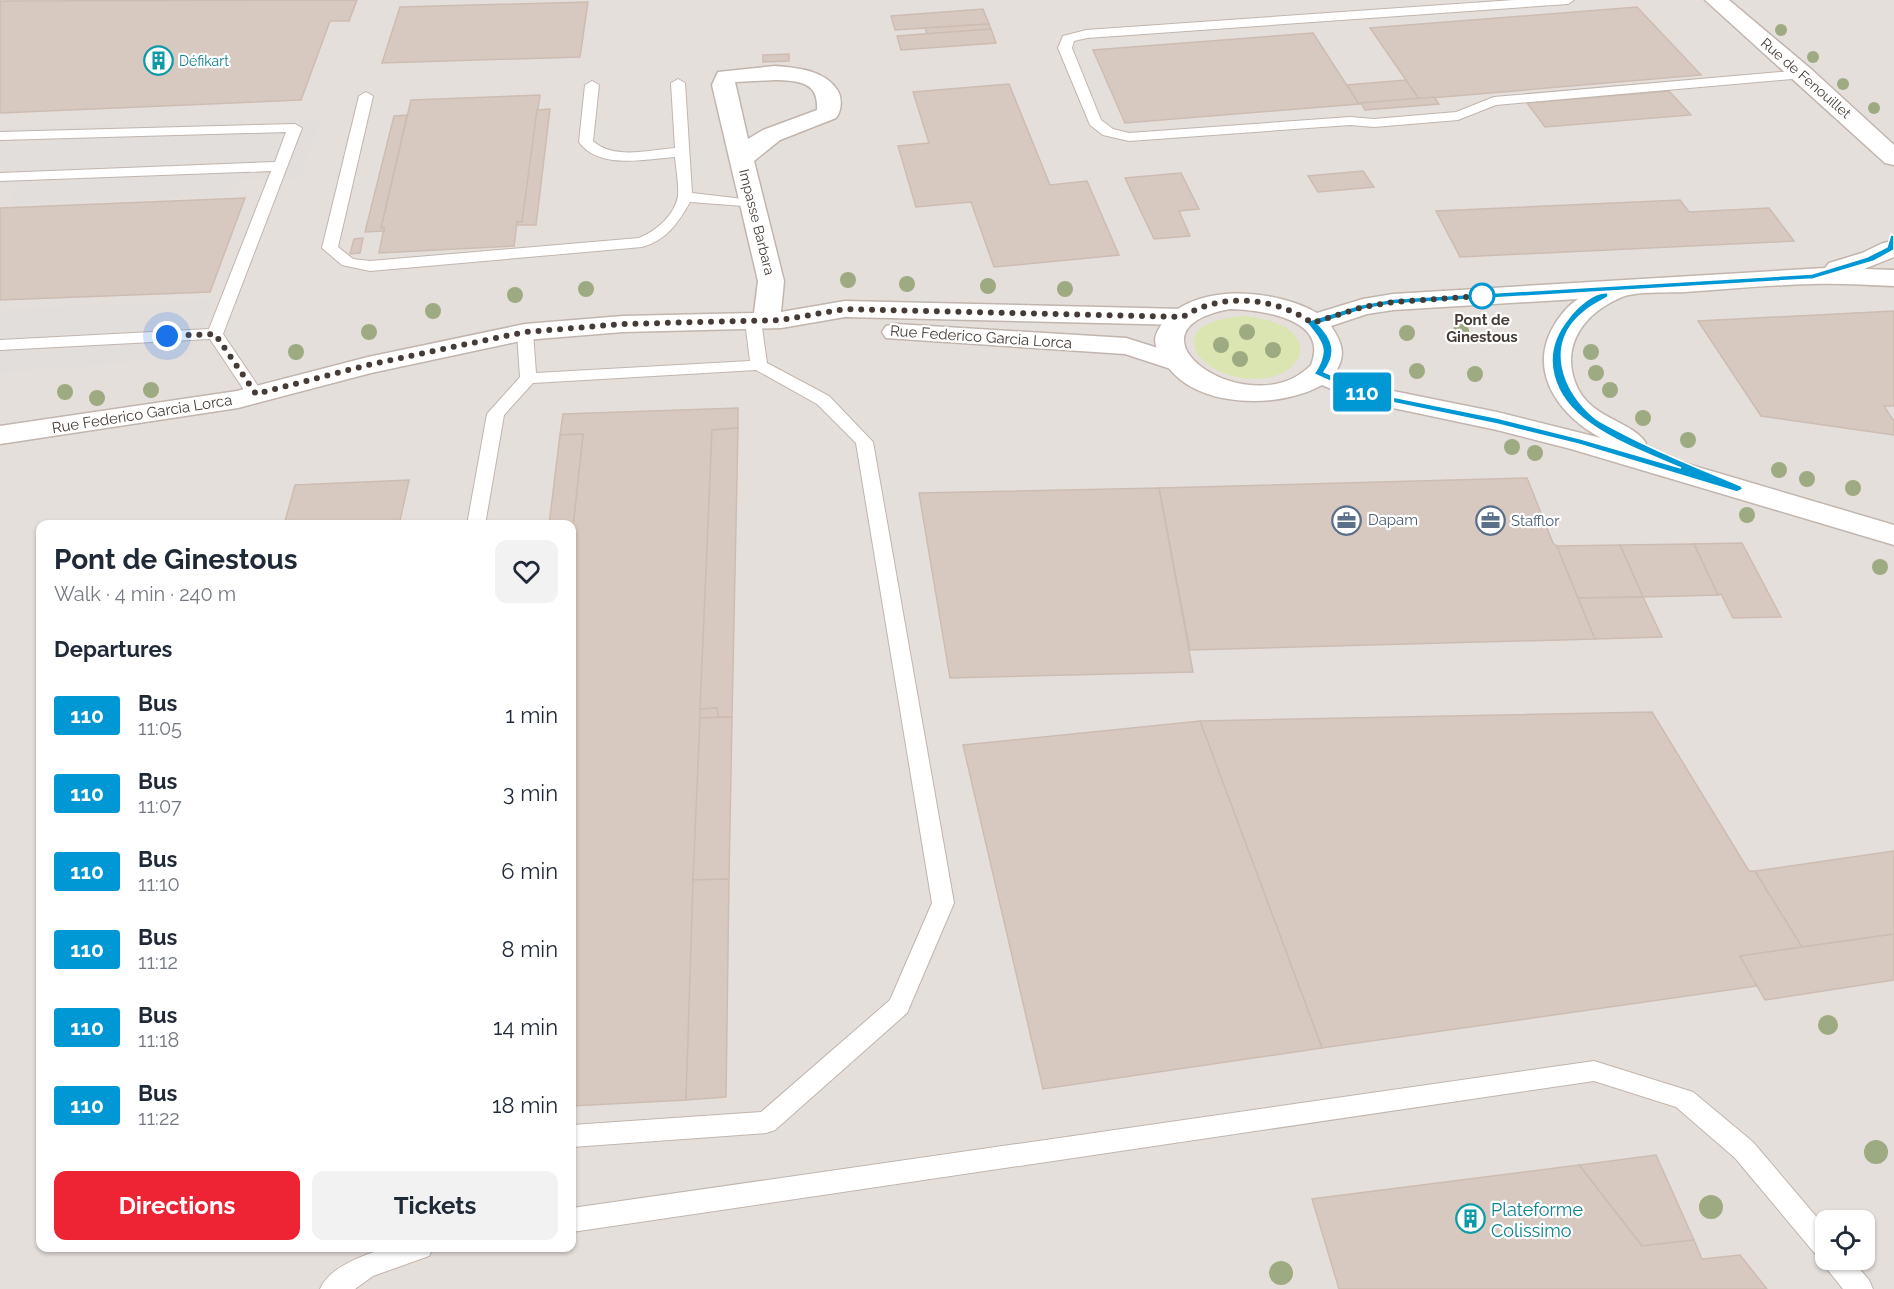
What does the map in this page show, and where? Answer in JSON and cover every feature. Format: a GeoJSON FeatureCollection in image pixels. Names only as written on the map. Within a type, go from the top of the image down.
{"type":"FeatureCollection","features":[{"type":"Feature","properties":{"kind":"street","name":"Rue de Fenouillet"},"geometry":{"type":"LineString","coordinates":[[1716,0],[1803,74],[1894,158]]}},
{"type":"Feature","properties":{"kind":"street","name":"Impasse Barbara"},"geometry":{"type":"LineString","coordinates":[[741,160],[752,146],[767,135],[814,120],[828,113],[831,102],[828,90],[814,80],[790,73],[742,74],[726,77],[723,85],[741,160],[771,281],[767,320]]}},
{"type":"Feature","properties":{"kind":"street"},"geometry":{"type":"LineString","coordinates":[[1813,276],[1871,259],[1893,246]]}},
{"type":"Feature","properties":{"kind":"street"},"geometry":{"type":"LineString","coordinates":[[1312,323],[1363,307],[1393,302],[1813,276],[1894,278]]}},
{"type":"Feature","properties":{"kind":"street"},"geometry":{"type":"LineString","coordinates":[[1617,288],[1580,309],[1564,330],[1557,348],[1556,370],[1570,397],[1593,421],[1635,444],[1737,489]]}},
{"type":"Feature","properties":{"kind":"street"},"geometry":{"type":"LineString","coordinates":[[1230,301],[1253,301],[1286,309],[1312,323],[1324,335],[1329,348],[1327,362],[1310,380],[1286,390],[1257,393],[1212,384],[1199,379],[1180,364],[1170,344],[1170,334],[1183,317],[1208,305],[1230,301]]}},
{"type":"Feature","properties":{"kind":"street","name":"Rue Federico Garcia Lorca"},"geometry":{"type":"LineString","coordinates":[[0,435],[227,401],[368,365],[525,332],[623,324],[767,320],[845,309],[1183,317]]}},
{"type":"Feature","properties":{"kind":"street","name":"Rue Federico Garcia Lorca"},"geometry":{"type":"LineString","coordinates":[[767,320],[835,328],[1126,346],[1180,364]]}},
{"type":"Feature","properties":{"kind":"street"},"geometry":{"type":"LineString","coordinates":[[1318,374],[1370,395],[1497,421],[1581,442],[1894,535]]}},
{"type":"Feature","properties":{"kind":"lane"},"geometry":{"type":"LineString","coordinates":[[1568,0],[1086,34],[1068,39],[1065,48],[1095,122],[1108,132],[1129,137],[1350,121],[1374,123],[1458,116],[1494,101],[1803,74]]}},
{"type":"Feature","properties":{"kind":"lane"},"geometry":{"type":"LineString","coordinates":[[366,96],[330,248],[340,260],[353,266],[642,242],[659,235],[669,227],[685,197],[678,83]]}},
{"type":"Feature","properties":{"kind":"lane"},"geometry":{"type":"LineString","coordinates":[[592,85],[586,142],[590,147],[601,153],[616,154],[682,152]]}},
{"type":"Feature","properties":{"kind":"lane"},"geometry":{"type":"LineString","coordinates":[[0,136],[294,128],[215,334]]}},
{"type":"Feature","properties":{"kind":"lane"},"geometry":{"type":"LineString","coordinates":[[0,177],[281,166]]}},
{"type":"Feature","properties":{"kind":"lane"},"geometry":{"type":"LineString","coordinates":[[685,197],[752,204]]}},
{"type":"Feature","properties":{"kind":"lane"},"geometry":{"type":"LineString","coordinates":[[759,365],[767,320]]}},
{"type":"Feature","properties":{"kind":"lane"},"geometry":{"type":"LineString","coordinates":[[525,332],[528,378]]}},
{"type":"Feature","properties":{"kind":"lane"},"geometry":{"type":"LineString","coordinates":[[0,345],[215,334]]}},
{"type":"Feature","properties":{"kind":"lane"},"geometry":{"type":"LineString","coordinates":[[215,334],[256,394]]}},
{"type":"Feature","properties":{"kind":"lane"},"geometry":{"type":"LineString","coordinates":[[477,520],[496,414],[528,378],[759,365],[823,400],[864,442],[943,903],[899,1006],[766,1122],[576,1136]]}},
{"type":"Feature","properties":{"kind":"lane"},"geometry":{"type":"LineString","coordinates":[[576,1219],[1594,1071],[1684,1099],[1744,1150],[1815,1235]]}},
{"type":"Feature","properties":{"kind":"lane"},"geometry":{"type":"LineString","coordinates":[[333,1289],[365,1267],[408,1252]]}},
{"type":"Feature","properties":{"kind":"lane"},"geometry":{"type":"LineString","coordinates":[[1844,1270],[1860,1289]]}},
{"type":"Feature","properties":{"kind":"shaded area"},"geometry":{"type":"Polygon","coordinates":[[[0,0],[1894,0],[1894,1289],[0,1289],[0,0]]]}},
{"type":"Feature","properties":{"kind":"shaded area"},"geometry":{"type":"Polygon","coordinates":[[[321,118],[300,179],[234,180],[230,195],[7,204],[17,184],[0,185],[0,128],[321,118]]]}},
{"type":"Feature","properties":{"kind":"shaded area"},"geometry":{"type":"Polygon","coordinates":[[[215,299],[189,357],[0,373],[0,310],[215,299]]]}},
{"type":"Feature","properties":{"kind":"green space"},"geometry":{"type":"Polygon","coordinates":[[[1246,316],[1281,325],[1296,337],[1300,351],[1294,365],[1278,375],[1254,379],[1232,376],[1213,368],[1199,356],[1194,343],[1198,331],[1215,321],[1246,316]]]}},
{"type":"Feature","properties":{"kind":"building","name":"Défikart"},"geometry":{"type":"Polygon","coordinates":[[[357,0],[349,21],[330,21],[301,100],[0,113],[0,1],[357,0]]]}},
{"type":"Feature","properties":{"kind":"building"},"geometry":{"type":"Polygon","coordinates":[[[588,2],[580,57],[382,63],[400,7],[588,2]]]}},
{"type":"Feature","properties":{"kind":"building"},"geometry":{"type":"Polygon","coordinates":[[[1637,7],[1701,75],[1419,99],[1370,28],[1637,7]]]}},
{"type":"Feature","properties":{"kind":"building"},"geometry":{"type":"Polygon","coordinates":[[[983,9],[989,24],[895,30],[891,16],[983,9]]]}},
{"type":"Feature","properties":{"kind":"building"},"geometry":{"type":"Polygon","coordinates":[[[989,24],[991,29],[927,34],[925,28],[989,24]]]}},
{"type":"Feature","properties":{"kind":"building"},"geometry":{"type":"Polygon","coordinates":[[[991,29],[996,43],[901,50],[897,36],[991,29]]]}},
{"type":"Feature","properties":{"kind":"building"},"geometry":{"type":"Polygon","coordinates":[[[1313,33],[1359,104],[1125,123],[1093,50],[1313,33]]]}},
{"type":"Feature","properties":{"kind":"building"},"geometry":{"type":"Polygon","coordinates":[[[789,54],[789,61],[763,62],[763,55],[789,54]]]}},
{"type":"Feature","properties":{"kind":"building"},"geometry":{"type":"Polygon","coordinates":[[[1406,80],[1419,99],[1359,104],[1347,85],[1406,80]]]}},
{"type":"Feature","properties":{"kind":"building"},"geometry":{"type":"Polygon","coordinates":[[[1009,84],[1050,185],[1087,181],[1119,255],[994,267],[971,202],[916,207],[898,146],[929,143],[913,92],[1009,84]]]}},
{"type":"Feature","properties":{"kind":"building"},"geometry":{"type":"Polygon","coordinates":[[[1669,91],[1691,115],[1545,127],[1527,103],[1669,91]]]}},
{"type":"Feature","properties":{"kind":"building"},"geometry":{"type":"Polygon","coordinates":[[[540,95],[522,222],[517,222],[514,246],[379,253],[384,228],[381,228],[411,100],[540,95]]]}},
{"type":"Feature","properties":{"kind":"building"},"geometry":{"type":"Polygon","coordinates":[[[1434,97],[1439,104],[1365,110],[1361,103],[1434,97]]]}},
{"type":"Feature","properties":{"kind":"building"},"geometry":{"type":"Polygon","coordinates":[[[550,109],[536,225],[517,225],[517,222],[522,222],[537,110],[550,109]]]}},
{"type":"Feature","properties":{"kind":"building"},"geometry":{"type":"Polygon","coordinates":[[[407,115],[381,228],[384,228],[384,231],[365,232],[394,116],[407,115]]]}},
{"type":"Feature","properties":{"kind":"building"},"geometry":{"type":"Polygon","coordinates":[[[1363,171],[1374,187],[1318,192],[1308,176],[1363,171]]]}},
{"type":"Feature","properties":{"kind":"building"},"geometry":{"type":"Polygon","coordinates":[[[1181,173],[1199,209],[1179,211],[1190,236],[1154,239],[1125,178],[1181,173]]]}},
{"type":"Feature","properties":{"kind":"building"},"geometry":{"type":"Polygon","coordinates":[[[245,198],[210,292],[0,300],[0,208],[245,198]]]}},
{"type":"Feature","properties":{"kind":"building"},"geometry":{"type":"Polygon","coordinates":[[[1680,200],[1689,212],[1769,208],[1794,241],[1460,257],[1436,211],[1680,200]]]}},
{"type":"Feature","properties":{"kind":"building"},"geometry":{"type":"Polygon","coordinates":[[[363,238],[360,253],[350,254],[354,239],[363,238]]]}},
{"type":"Feature","properties":{"kind":"building"},"geometry":{"type":"Polygon","coordinates":[[[1894,311],[1894,406],[1884,406],[1894,421],[1894,435],[1761,416],[1698,321],[1894,311]]]}},
{"type":"Feature","properties":{"kind":"building"},"geometry":{"type":"Polygon","coordinates":[[[738,408],[738,428],[712,430],[686,1100],[576,1106],[576,520],[574,520],[583,434],[560,435],[563,414],[738,408]]]}},
{"type":"Feature","properties":{"kind":"building"},"geometry":{"type":"Polygon","coordinates":[[[738,428],[732,717],[718,717],[717,708],[700,709],[712,430],[738,428]]]}},
{"type":"Feature","properties":{"kind":"building"},"geometry":{"type":"Polygon","coordinates":[[[583,434],[574,520],[550,520],[560,435],[583,434]]]}},
{"type":"Feature","properties":{"kind":"building"},"geometry":{"type":"Polygon","coordinates":[[[1527,478],[1595,639],[1190,650],[1159,488],[1527,478]]]}},
{"type":"Feature","properties":{"kind":"building"},"geometry":{"type":"Polygon","coordinates":[[[409,480],[400,520],[285,520],[295,485],[409,480]]]}},
{"type":"Feature","properties":{"kind":"building"},"geometry":{"type":"Polygon","coordinates":[[[1159,488],[1193,672],[950,678],[919,493],[1159,488]]]}},
{"type":"Feature","properties":{"kind":"building"},"geometry":{"type":"Polygon","coordinates":[[[1742,543],[1781,617],[1733,618],[1721,594],[1718,595],[1694,544],[1742,543]]]}},
{"type":"Feature","properties":{"kind":"building"},"geometry":{"type":"Polygon","coordinates":[[[1694,544],[1718,595],[1643,597],[1620,545],[1694,544]]]}},
{"type":"Feature","properties":{"kind":"building"},"geometry":{"type":"Polygon","coordinates":[[[1620,545],[1643,597],[1578,598],[1557,546],[1620,545]]]}},
{"type":"Feature","properties":{"kind":"building"},"geometry":{"type":"Polygon","coordinates":[[[1643,597],[1662,637],[1595,639],[1578,598],[1643,597]]]}},
{"type":"Feature","properties":{"kind":"building"},"geometry":{"type":"Polygon","coordinates":[[[717,708],[718,717],[700,718],[700,709],[717,708]]]}},
{"type":"Feature","properties":{"kind":"building"},"geometry":{"type":"Polygon","coordinates":[[[1652,712],[1749,871],[1755,871],[1802,947],[1740,956],[1757,986],[1322,1048],[1200,721],[1652,712]]]}},
{"type":"Feature","properties":{"kind":"building"},"geometry":{"type":"Polygon","coordinates":[[[732,717],[729,879],[693,880],[700,718],[732,717]]]}},
{"type":"Feature","properties":{"kind":"building"},"geometry":{"type":"Polygon","coordinates":[[[1200,721],[1322,1048],[1043,1089],[963,745],[1200,721]]]}},
{"type":"Feature","properties":{"kind":"building"},"geometry":{"type":"Polygon","coordinates":[[[1894,851],[1894,934],[1802,947],[1755,871],[1894,851]]]}},
{"type":"Feature","properties":{"kind":"building"},"geometry":{"type":"Polygon","coordinates":[[[729,879],[726,1097],[686,1100],[693,880],[729,879]]]}},
{"type":"Feature","properties":{"kind":"building"},"geometry":{"type":"Polygon","coordinates":[[[1894,934],[1894,980],[1765,1000],[1740,956],[1894,934]]]}},
{"type":"Feature","properties":{"kind":"building"},"geometry":{"type":"Polygon","coordinates":[[[1656,1155],[1694,1240],[1642,1246],[1579,1165],[1656,1155]]]}},
{"type":"Feature","properties":{"kind":"building","name":"Plateforme Colissimo"},"geometry":{"type":"Polygon","coordinates":[[[1579,1165],[1642,1246],[1694,1240],[1702,1259],[1740,1255],[1767,1289],[1339,1289],[1312,1199],[1579,1165]]]}},
{"type":"Feature","properties":{"kind":"bus line","name":"110"},"geometry":{"type":"LineString","coordinates":[[1605,295],[1580,309],[1564,330],[1557,348],[1556,370],[1570,397],[1593,421],[1635,444],[1737,489],[1581,442],[1497,421],[1370,395],[1318,374],[1327,362],[1329,348],[1324,335],[1312,323],[1363,307],[1393,302],[1813,276],[1871,259],[1892,248],[1891,242],[1894,236]]}},
{"type":"Feature","properties":{"kind":"place","name":"Défikart"},"geometry":{"type":"Point","coordinates":[158,61]}},
{"type":"Feature","properties":{"kind":"place","name":"Pont de Ginestous"},"geometry":{"type":"Point","coordinates":[1482,296]}},
{"type":"Feature","properties":{"kind":"place","name":"Dapam"},"geometry":{"type":"Point","coordinates":[1347,520]}},
{"type":"Feature","properties":{"kind":"place","name":"Stafflor"},"geometry":{"type":"Point","coordinates":[1490,521]}},
{"type":"Feature","properties":{"kind":"place","name":"Plateforme Colissimo"},"geometry":{"type":"Point","coordinates":[1470,1219]}},
{"type":"Feature","properties":{"kind":"route"},"geometry":{"type":"LineString","coordinates":[[167,336],[215,334],[256,394],[368,365],[525,332],[623,324],[781,320],[845,309],[1183,317],[1199,308],[1230,301],[1253,301],[1275,305],[1304,317],[1312,323],[1363,307],[1393,302],[1482,296]]}}]}
